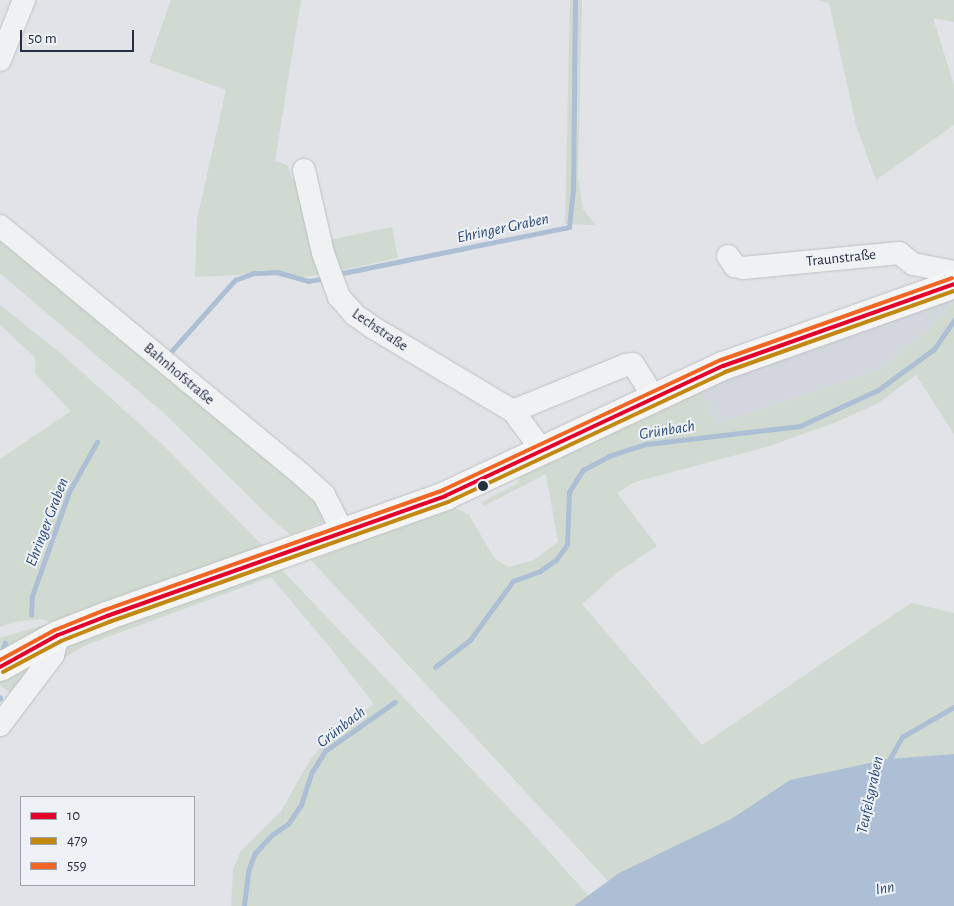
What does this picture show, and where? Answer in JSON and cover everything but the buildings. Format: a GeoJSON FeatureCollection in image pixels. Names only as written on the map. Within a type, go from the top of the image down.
{"type":"FeatureCollection","features":[{"type":"Feature","properties":{"kind":"main road"},"geometry":{"type":"LineString","coordinates":[[0,667],[58,635],[344,534],[445,496],[723,366],[954,284]]}},
{"type":"Feature","properties":{"kind":"street"},"geometry":{"type":"LineString","coordinates":[[0,60],[24,0]]}},
{"type":"Feature","properties":{"kind":"street","name":"Lechstraße"},"geometry":{"type":"LineString","coordinates":[[304,170],[323,253],[332,283],[345,304],[372,327],[513,411],[542,450]]}},
{"type":"Feature","properties":{"kind":"street","name":"Bahnhofstraße"},"geometry":{"type":"LineString","coordinates":[[0,226],[302,475],[324,496],[344,534]]}},
{"type":"Feature","properties":{"kind":"street","name":"Traunstraße"},"geometry":{"type":"LineString","coordinates":[[728,256],[735,266],[743,268],[899,253],[913,264],[954,272]]}},
{"type":"Feature","properties":{"kind":"street"},"geometry":{"type":"LineString","coordinates":[[513,411],[626,365],[633,364],[646,385]]}},
{"type":"Feature","properties":{"kind":"street"},"geometry":{"type":"LineString","coordinates":[[0,725],[53,655],[58,635]]}},
{"type":"Feature","properties":{"kind":"shaded area"},"geometry":{"type":"Polygon","coordinates":[[[171,0],[301,0],[275,161],[287,165],[292,179],[301,180],[324,241],[392,227],[398,258],[303,277],[261,270],[239,275],[195,277],[197,219],[226,90],[149,62],[171,0]]]}},
{"type":"Feature","properties":{"kind":"shaded area"},"geometry":{"type":"Polygon","coordinates":[[[570,0],[582,0],[578,177],[583,209],[595,225],[565,224],[570,0]]]}},
{"type":"Feature","properties":{"kind":"shaded area"},"geometry":{"type":"Polygon","coordinates":[[[818,0],[954,0],[954,22],[933,18],[954,85],[954,125],[876,180],[856,125],[829,3],[818,0]]]}},
{"type":"Feature","properties":{"kind":"shaded area"},"geometry":{"type":"Polygon","coordinates":[[[0,237],[322,505],[325,521],[291,535],[275,522],[164,413],[0,273],[0,237]]]}},
{"type":"Feature","properties":{"kind":"shaded area"},"geometry":{"type":"Polygon","coordinates":[[[954,294],[954,300],[927,331],[877,371],[718,424],[700,387],[954,294]]]}},
{"type":"Feature","properties":{"kind":"shaded area"},"geometry":{"type":"Polygon","coordinates":[[[954,300],[954,434],[916,375],[877,404],[836,422],[770,446],[635,482],[617,493],[657,546],[618,572],[582,604],[702,745],[911,603],[954,613],[954,754],[888,759],[790,780],[731,819],[619,873],[609,882],[311,560],[454,507],[469,515],[494,558],[508,567],[534,560],[558,542],[546,474],[484,506],[482,502],[518,483],[523,472],[700,387],[718,424],[877,371],[927,331],[954,300]]]}},
{"type":"Feature","properties":{"kind":"shaded area"},"geometry":{"type":"Polygon","coordinates":[[[0,305],[64,356],[164,446],[268,551],[63,626],[41,619],[14,622],[0,627],[0,459],[71,411],[35,373],[35,357],[0,325],[0,305]]]}},
{"type":"Feature","properties":{"kind":"shaded area"},"geometry":{"type":"Polygon","coordinates":[[[282,570],[523,823],[589,896],[574,906],[231,906],[233,869],[241,851],[281,811],[310,760],[328,738],[374,704],[328,645],[271,577],[86,645],[67,656],[43,680],[66,644],[269,571],[282,570]]]}},
{"type":"Feature","properties":{"kind":"shaded area"},"geometry":{"type":"Polygon","coordinates":[[[50,623],[52,625],[0,659],[0,638],[50,623]]]}},
{"type":"Feature","properties":{"kind":"shaded area"},"geometry":{"type":"Polygon","coordinates":[[[47,650],[14,696],[0,685],[0,677],[47,650]]]}},
{"type":"Feature","properties":{"kind":"water","name":"Inn"},"geometry":{"type":"Polygon","coordinates":[[[954,754],[954,906],[574,906],[619,873],[731,819],[790,780],[888,759],[954,754]]]}},
{"type":"Feature","properties":{"kind":"waterway","name":"Ehringer Graben"},"geometry":{"type":"LineString","coordinates":[[338,274],[569,227],[573,191],[575,0]]}},
{"type":"Feature","properties":{"kind":"waterway","name":"Ehringer Graben"},"geometry":{"type":"LineString","coordinates":[[169,354],[235,280],[254,273],[277,272],[308,281],[321,279]]}},
{"type":"Feature","properties":{"kind":"waterway","name":"Grünbach"},"geometry":{"type":"LineString","coordinates":[[435,667],[470,640],[513,581],[540,571],[556,560],[567,545],[569,492],[583,470],[609,456],[647,444],[800,426],[878,390],[934,349],[954,320]]}},
{"type":"Feature","properties":{"kind":"waterway","name":"Ehringer Graben"},"geometry":{"type":"LineString","coordinates":[[31,615],[32,596],[69,492],[97,442]]}},
{"type":"Feature","properties":{"kind":"waterway","name":"Ehringer Graben"},"geometry":{"type":"LineString","coordinates":[[3,648],[5,643]]}},
{"type":"Feature","properties":{"kind":"waterway","name":"Grünbach"},"geometry":{"type":"LineString","coordinates":[[244,906],[248,871],[255,853],[272,835],[288,824],[301,805],[312,772],[325,751],[395,702]]}},
{"type":"Feature","properties":{"kind":"waterway","name":"Teufelsgraben"},"geometry":{"type":"LineString","coordinates":[[887,764],[902,737],[954,707]]}},
{"type":"Feature","properties":{"kind":"transit line","name":"559"},"geometry":{"type":"LineString","coordinates":[[0,660],[55,630],[105,610],[443,490],[721,360],[952,278]]}},
{"type":"Feature","properties":{"kind":"transit line","name":"10"},"geometry":{"type":"LineString","coordinates":[[0,667],[58,635],[107,616],[445,496],[723,366],[954,284]]}},
{"type":"Feature","properties":{"kind":"transit line","name":"479"},"geometry":{"type":"LineString","coordinates":[[3,672],[61,641],[109,622],[448,502],[725,372],[954,291]]}}]}
